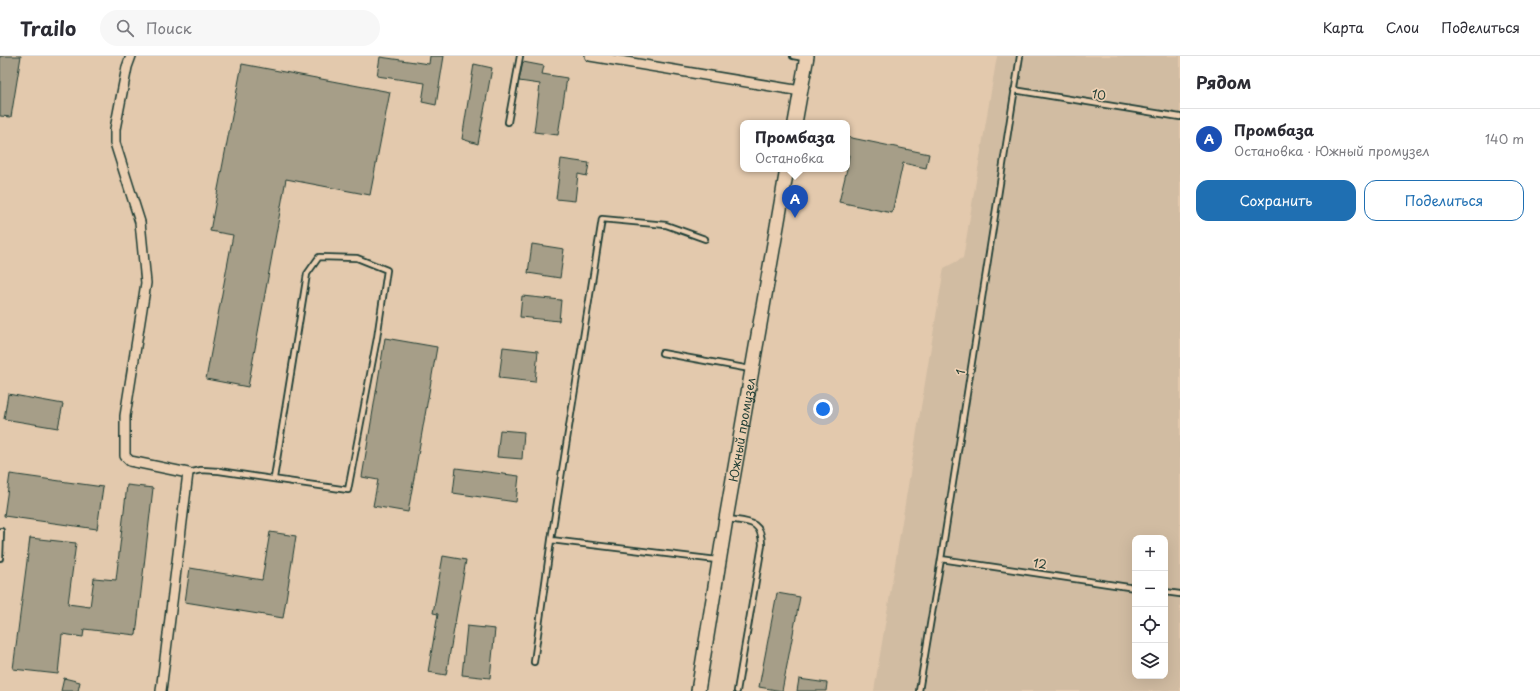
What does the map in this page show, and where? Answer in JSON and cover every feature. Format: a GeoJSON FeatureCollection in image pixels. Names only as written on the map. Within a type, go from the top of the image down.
{"type":"FeatureCollection","features":[{"type":"Feature","properties":{"kind":"street"},"geometry":{"type":"LineString","coordinates":[[131,56],[127,67],[115,129],[115,143],[140,222],[146,283],[125,416],[125,456],[130,461],[188,473],[161,691]]}},
{"type":"Feature","properties":{"kind":"street"},"geometry":{"type":"LineString","coordinates":[[590,56],[801,91]]}},
{"type":"Feature","properties":{"kind":"street"},"geometry":{"type":"LineString","coordinates":[[796,120],[806,57]]}},
{"type":"Feature","properties":{"kind":"street","name":"Южный промузел"},"geometry":{"type":"LineString","coordinates":[[698,691],[719,560],[786,172]]}},
{"type":"Feature","properties":{"kind":"lane"},"geometry":{"type":"LineString","coordinates":[[508,122],[520,56]]}},
{"type":"Feature","properties":{"kind":"lane"},"geometry":{"type":"LineString","coordinates":[[793,56],[806,57]]}},
{"type":"Feature","properties":{"kind":"lane","name":"1"},"geometry":{"type":"LineString","coordinates":[[919,691],[1020,56]]}},
{"type":"Feature","properties":{"kind":"lane","name":"10"},"geometry":{"type":"LineString","coordinates":[[1014,90],[1180,117]]}},
{"type":"Feature","properties":{"kind":"lane"},"geometry":{"type":"LineString","coordinates":[[534,662],[551,540],[602,219],[666,225],[705,239]]}},
{"type":"Feature","properties":{"kind":"lane"},"geometry":{"type":"LineString","coordinates":[[188,473],[200,470],[219,470],[348,490],[377,338],[387,270],[357,258],[319,257],[307,274],[274,478]]}},
{"type":"Feature","properties":{"kind":"lane"},"geometry":{"type":"LineString","coordinates":[[662,353],[752,369]]}},
{"type":"Feature","properties":{"kind":"lane"},"geometry":{"type":"LineString","coordinates":[[726,519],[754,524],[759,528],[762,534],[762,545],[737,691]]}},
{"type":"Feature","properties":{"kind":"lane"},"geometry":{"type":"LineString","coordinates":[[0,558],[1,531]]}},
{"type":"Feature","properties":{"kind":"lane"},"geometry":{"type":"LineString","coordinates":[[551,540],[719,560]]}},
{"type":"Feature","properties":{"kind":"lane","name":"12"},"geometry":{"type":"LineString","coordinates":[[941,559],[1132,588]]}},
{"type":"Feature","properties":{"kind":"lane"},"geometry":{"type":"LineString","coordinates":[[1168,592],[1180,594]]}},
{"type":"Feature","properties":{"kind":"shaded area"},"geometry":{"type":"Polygon","coordinates":[[[997,56],[1180,56],[1180,691],[874,691],[944,268],[963,258],[997,56]]]}},
{"type":"Feature","properties":{"kind":"building"},"geometry":{"type":"Polygon","coordinates":[[[0,56],[21,56],[11,117],[0,116],[0,56]]]}},
{"type":"Feature","properties":{"kind":"building"},"geometry":{"type":"Polygon","coordinates":[[[430,56],[444,56],[436,105],[422,102],[425,83],[377,76],[380,57],[429,64],[430,56]]]}},
{"type":"Feature","properties":{"kind":"building"},"geometry":{"type":"Polygon","coordinates":[[[523,62],[544,66],[542,74],[567,78],[558,135],[534,132],[540,84],[519,81],[523,62]]]}},
{"type":"Feature","properties":{"kind":"building"},"geometry":{"type":"Polygon","coordinates":[[[242,64],[390,92],[370,195],[286,179],[248,387],[206,379],[233,235],[210,231],[242,64]]]}},
{"type":"Feature","properties":{"kind":"building"},"geometry":{"type":"Polygon","coordinates":[[[474,64],[492,68],[478,144],[462,139],[474,64]]]}},
{"type":"Feature","properties":{"kind":"building"},"geometry":{"type":"Polygon","coordinates":[[[850,138],[929,154],[926,168],[903,163],[892,213],[839,202],[846,172],[850,172],[850,138]]]}},
{"type":"Feature","properties":{"kind":"building"},"geometry":{"type":"Polygon","coordinates":[[[561,159],[589,163],[587,176],[578,174],[575,201],[556,199],[561,159]]]}},
{"type":"Feature","properties":{"kind":"building"},"geometry":{"type":"Polygon","coordinates":[[[532,244],[564,249],[560,278],[528,273],[532,244]]]}},
{"type":"Feature","properties":{"kind":"building"},"geometry":{"type":"Polygon","coordinates":[[[522,296],[561,300],[559,321],[520,317],[522,296]]]}},
{"type":"Feature","properties":{"kind":"building"},"geometry":{"type":"Polygon","coordinates":[[[385,338],[437,347],[408,512],[373,506],[378,480],[362,477],[385,338]]]}},
{"type":"Feature","properties":{"kind":"building"},"geometry":{"type":"Polygon","coordinates":[[[503,347],[538,351],[535,382],[499,378],[503,347]]]}},
{"type":"Feature","properties":{"kind":"building"},"geometry":{"type":"Polygon","coordinates":[[[8,394],[63,404],[58,428],[4,419],[8,394]]]}},
{"type":"Feature","properties":{"kind":"building"},"geometry":{"type":"Polygon","coordinates":[[[500,430],[524,432],[522,459],[497,457],[500,430]]]}},
{"type":"Feature","properties":{"kind":"building"},"geometry":{"type":"Polygon","coordinates":[[[456,468],[519,476],[516,502],[453,493],[456,468]]]}},
{"type":"Feature","properties":{"kind":"building"},"geometry":{"type":"Polygon","coordinates":[[[10,474],[103,487],[97,529],[4,516],[10,474]]]}},
{"type":"Feature","properties":{"kind":"building"},"geometry":{"type":"Polygon","coordinates":[[[127,485],[153,488],[136,635],[84,629],[83,637],[62,634],[58,674],[13,669],[30,538],[76,543],[68,604],[90,607],[94,578],[116,580],[127,485]]]}},
{"type":"Feature","properties":{"kind":"building"},"geometry":{"type":"Polygon","coordinates":[[[270,532],[296,536],[283,618],[185,602],[190,568],[262,580],[270,532]]]}},
{"type":"Feature","properties":{"kind":"building"},"geometry":{"type":"Polygon","coordinates":[[[443,556],[466,560],[446,675],[428,672],[438,614],[433,613],[443,556]]]}},
{"type":"Feature","properties":{"kind":"building"},"geometry":{"type":"Polygon","coordinates":[[[777,593],[800,597],[782,691],[759,687],[777,593]]]}},
{"type":"Feature","properties":{"kind":"building"},"geometry":{"type":"Polygon","coordinates":[[[467,626],[495,629],[490,678],[462,675],[467,626]]]}},
{"type":"Feature","properties":{"kind":"building"},"geometry":{"type":"Polygon","coordinates":[[[64,678],[80,682],[78,691],[61,691],[64,678]]]}},
{"type":"Feature","properties":{"kind":"building"},"geometry":{"type":"Polygon","coordinates":[[[799,679],[827,683],[826,691],[797,691],[799,679]]]}},
{"type":"Feature","properties":{"kind":"place","name":"Промбаза"},"geometry":{"type":"Point","coordinates":[795,218]}}]}
